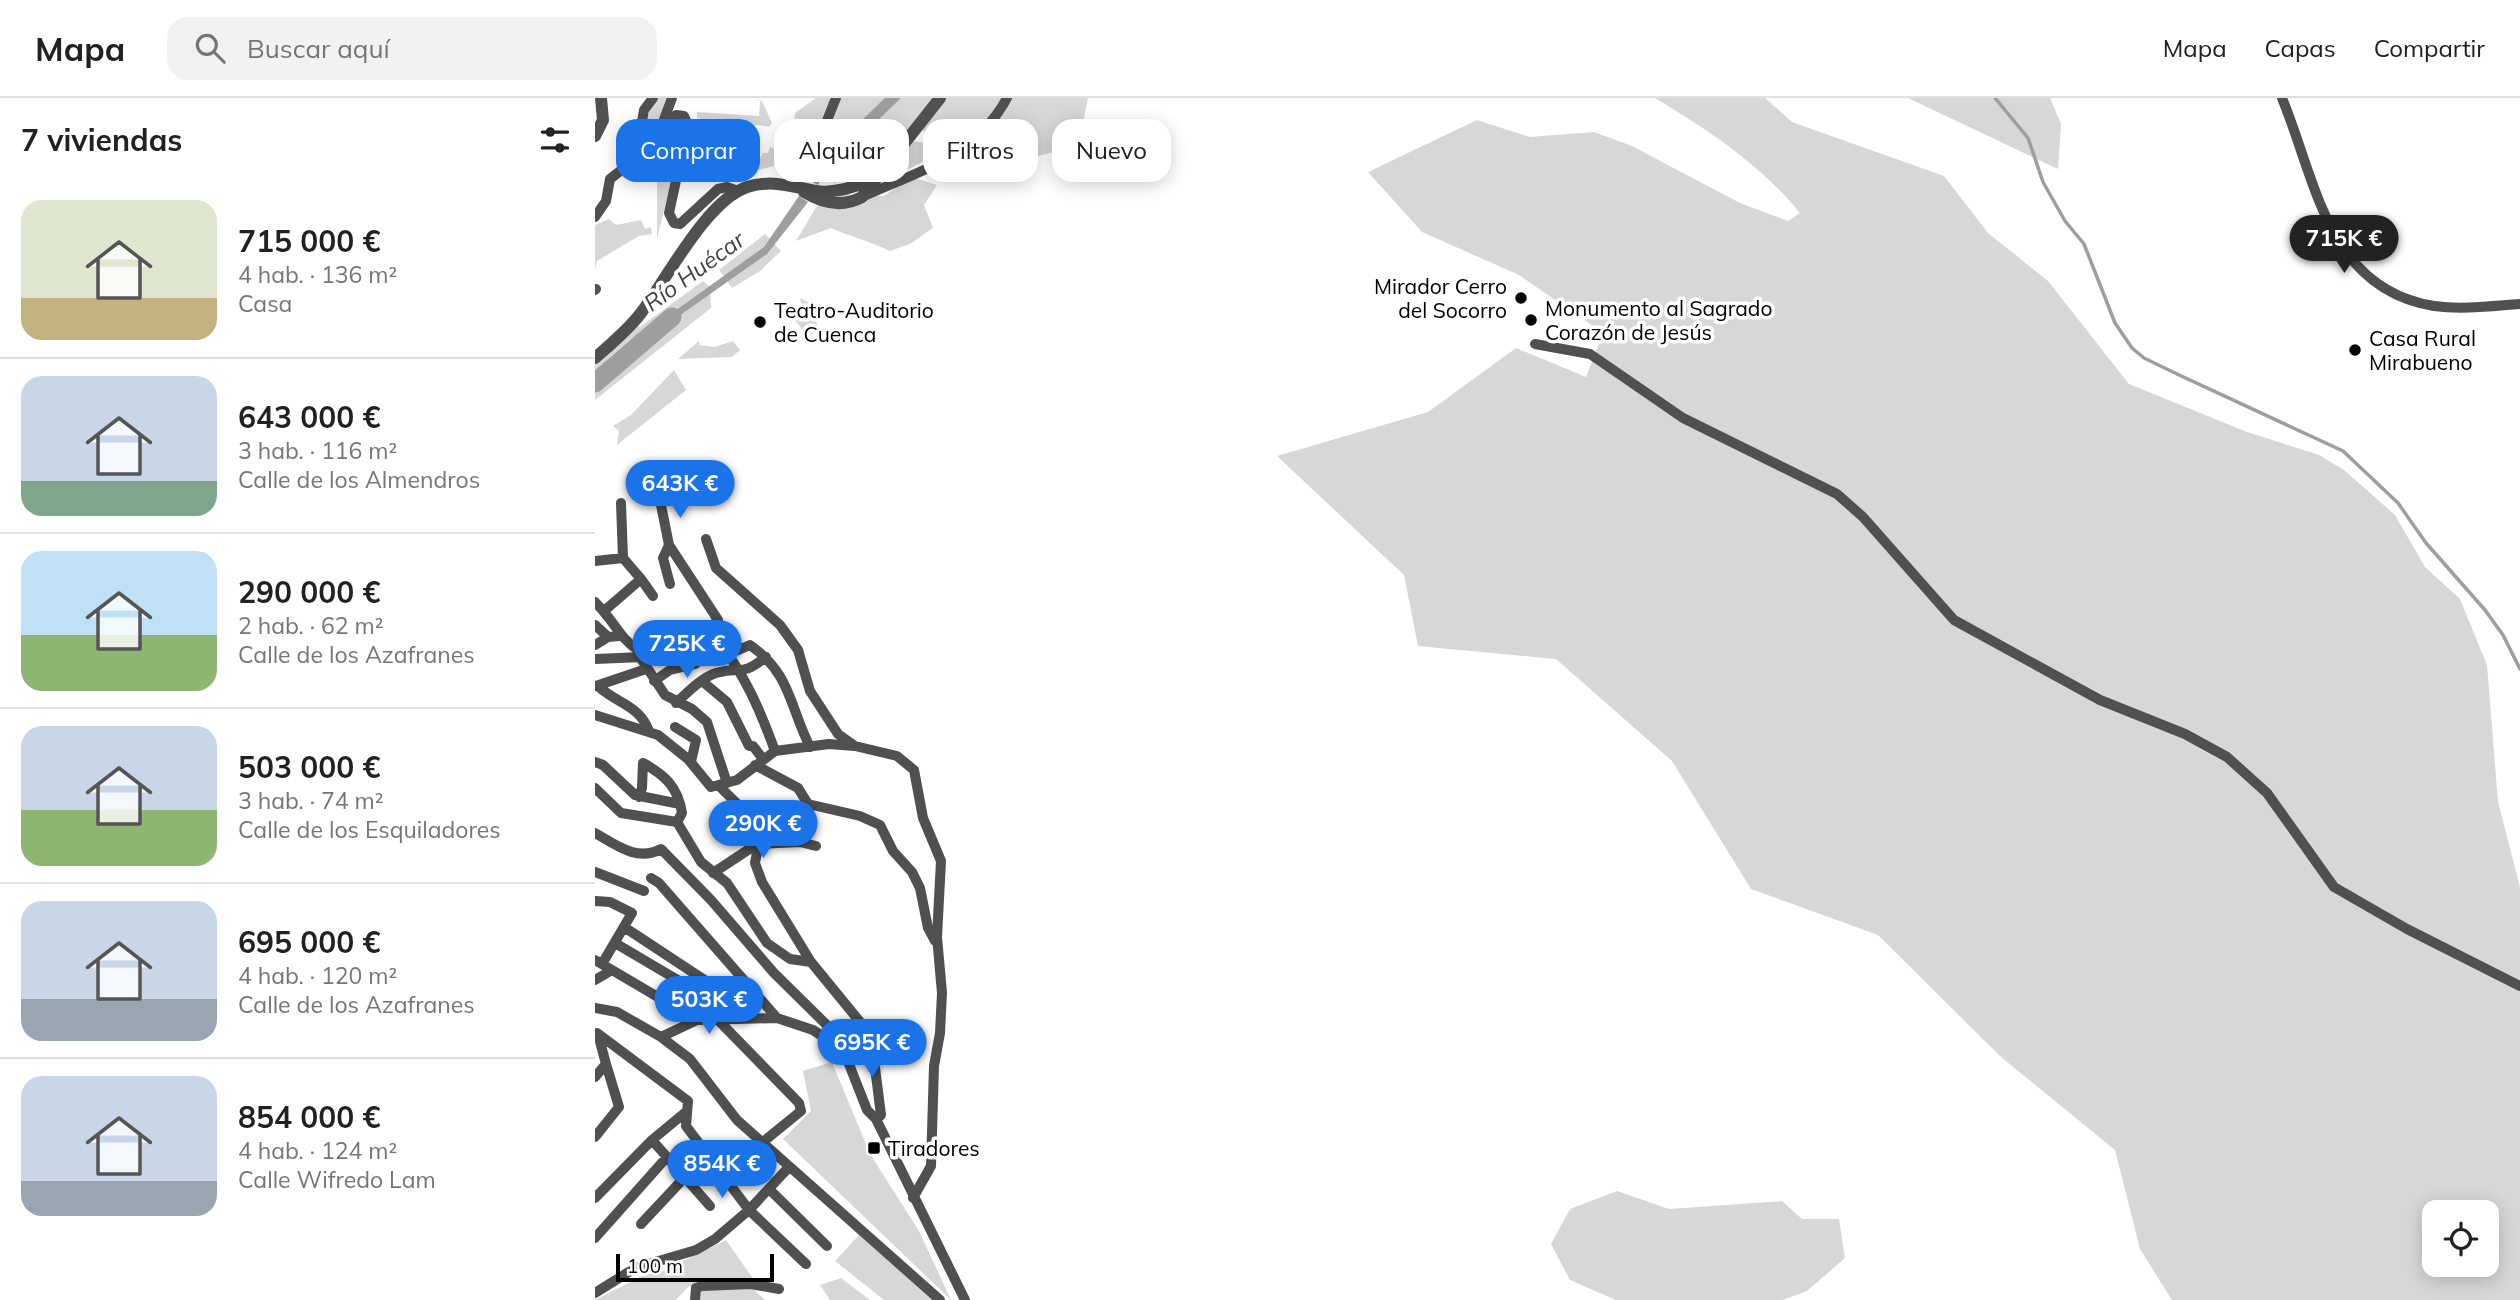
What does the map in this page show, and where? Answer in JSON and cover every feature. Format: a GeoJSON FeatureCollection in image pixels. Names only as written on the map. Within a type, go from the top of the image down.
{"type":"FeatureCollection","features":[{"type":"Feature","properties":{"kind":"street"},"geometry":{"type":"LineString","coordinates":[[595,217],[606,201],[610,179],[629,164],[634,137],[640,132],[644,110],[653,98]]}},
{"type":"Feature","properties":{"kind":"street"},"geometry":{"type":"LineString","coordinates":[[672,98],[659,133],[665,135],[676,115],[684,116],[688,125],[669,213],[674,223],[680,224],[718,189],[726,187],[737,191]]}},
{"type":"Feature","properties":{"kind":"street"},"geometry":{"type":"LineString","coordinates":[[791,185],[815,150],[836,98]]}},
{"type":"Feature","properties":{"kind":"street"},"geometry":{"type":"LineString","coordinates":[[909,136],[940,98]]}},
{"type":"Feature","properties":{"kind":"street"},"geometry":{"type":"LineString","coordinates":[[595,358],[635,321],[702,226],[737,191],[752,186],[791,185],[818,193],[837,204],[862,197],[966,148],[995,121],[1007,98]]}},
{"type":"Feature","properties":{"kind":"street"},"geometry":{"type":"LineString","coordinates":[[2282,98],[2326,220],[2346,253],[2368,277],[2399,294],[2435,306],[2520,304]]}},
{"type":"Feature","properties":{"kind":"street"},"geometry":{"type":"LineString","coordinates":[[595,136],[601,125],[599,109]]}},
{"type":"Feature","properties":{"kind":"street"},"geometry":{"type":"LineString","coordinates":[[818,193],[845,190],[867,182]]}},
{"type":"Feature","properties":{"kind":"street"},"geometry":{"type":"LineString","coordinates":[[862,197],[872,182]]}},
{"type":"Feature","properties":{"kind":"street"},"geometry":{"type":"LineString","coordinates":[[1535,344],[1590,355],[1683,418],[1837,494],[1863,517],[1954,620],[2042,666],[2092,696],[2185,734],[2227,757],[2249,773],[2267,793],[2334,887],[2407,929],[2520,986]]}},
{"type":"Feature","properties":{"kind":"street"},"geometry":{"type":"LineString","coordinates":[[654,681],[670,670],[695,664],[714,652],[715,622],[718,620],[669,545],[660,500]]}},
{"type":"Feature","properties":{"kind":"street"},"geometry":{"type":"LineString","coordinates":[[621,503],[623,558],[653,596]]}},
{"type":"Feature","properties":{"kind":"street"},"geometry":{"type":"LineString","coordinates":[[706,538],[716,568],[780,625],[798,650],[810,691],[838,734],[855,746]]}},
{"type":"Feature","properties":{"kind":"street"},"geometry":{"type":"LineString","coordinates":[[669,545],[663,558],[670,584]]}},
{"type":"Feature","properties":{"kind":"street"},"geometry":{"type":"LineString","coordinates":[[595,561],[623,558]]}},
{"type":"Feature","properties":{"kind":"street"},"geometry":{"type":"LineString","coordinates":[[604,611],[641,579]]}},
{"type":"Feature","properties":{"kind":"street"},"geometry":{"type":"LineString","coordinates":[[595,602],[604,611],[614,637]]}},
{"type":"Feature","properties":{"kind":"street"},"geometry":{"type":"LineString","coordinates":[[595,625],[642,656],[654,681],[676,703],[692,709],[707,722],[720,785],[761,829],[755,863],[759,874],[811,962],[865,1028],[873,1052],[881,1115],[876,1119]]}},
{"type":"Feature","properties":{"kind":"street"},"geometry":{"type":"LineString","coordinates":[[642,656],[654,637],[658,636],[686,637],[715,643],[729,654],[741,673],[760,708],[775,751]]}},
{"type":"Feature","properties":{"kind":"street"},"geometry":{"type":"LineString","coordinates":[[595,645],[614,637]]}},
{"type":"Feature","properties":{"kind":"street"},"geometry":{"type":"LineString","coordinates":[[654,637],[682,657]]}},
{"type":"Feature","properties":{"kind":"street"},"geometry":{"type":"LineString","coordinates":[[729,654],[750,645],[767,657],[782,676],[797,720],[810,747]]}},
{"type":"Feature","properties":{"kind":"street"},"geometry":{"type":"LineString","coordinates":[[595,660],[642,656],[700,659]]}},
{"type":"Feature","properties":{"kind":"street"},"geometry":{"type":"LineString","coordinates":[[676,703],[716,673],[741,673],[767,657]]}},
{"type":"Feature","properties":{"kind":"street"},"geometry":{"type":"LineString","coordinates":[[646,669],[616,677],[597,686],[615,701],[633,707],[649,731],[691,762],[709,787],[720,785],[775,751],[810,747],[855,746],[897,756],[914,770],[923,818],[941,861],[937,945],[942,993],[940,1033],[934,1066],[932,1166],[913,1198]]}},
{"type":"Feature","properties":{"kind":"street"},"geometry":{"type":"LineString","coordinates":[[702,681],[727,702],[749,746],[753,746],[759,762],[798,788],[808,804],[860,816],[880,825],[893,851],[912,872],[920,888],[928,928],[937,945]]}},
{"type":"Feature","properties":{"kind":"street"},"geometry":{"type":"LineString","coordinates":[[595,715],[649,731]]}},
{"type":"Feature","properties":{"kind":"street"},"geometry":{"type":"LineString","coordinates":[[675,727],[696,740],[691,762]]}},
{"type":"Feature","properties":{"kind":"street"},"geometry":{"type":"LineString","coordinates":[[595,762],[603,765],[629,792],[639,797],[680,804]]}},
{"type":"Feature","properties":{"kind":"street"},"geometry":{"type":"LineString","coordinates":[[639,797],[643,763],[661,773],[673,785],[682,813],[677,822]]}},
{"type":"Feature","properties":{"kind":"street"},"geometry":{"type":"LineString","coordinates":[[597,787],[621,813],[677,822],[701,862],[726,883],[767,943],[790,959],[811,962]]}},
{"type":"Feature","properties":{"kind":"street"},"geometry":{"type":"LineString","coordinates":[[751,816],[758,812],[801,822],[808,804]]}},
{"type":"Feature","properties":{"kind":"street"},"geometry":{"type":"LineString","coordinates":[[595,833],[629,853],[652,854],[661,849],[711,900],[774,973],[838,1036],[847,1053],[865,1105],[876,1119],[965,1300]]}},
{"type":"Feature","properties":{"kind":"street"},"geometry":{"type":"LineString","coordinates":[[713,873],[757,844],[800,842],[815,846]]}},
{"type":"Feature","properties":{"kind":"street"},"geometry":{"type":"LineString","coordinates":[[595,872],[644,891]]}},
{"type":"Feature","properties":{"kind":"street"},"geometry":{"type":"LineString","coordinates":[[651,878],[659,883],[777,1018]]}},
{"type":"Feature","properties":{"kind":"street"},"geometry":{"type":"LineString","coordinates":[[595,901],[610,902],[632,913],[615,943],[598,962],[697,1020],[777,1018],[813,1030],[847,1053]]}},
{"type":"Feature","properties":{"kind":"street"},"geometry":{"type":"LineString","coordinates":[[624,927],[706,981],[749,1018]]}},
{"type":"Feature","properties":{"kind":"street"},"geometry":{"type":"LineString","coordinates":[[615,943],[698,992],[706,981]]}},
{"type":"Feature","properties":{"kind":"street"},"geometry":{"type":"LineString","coordinates":[[595,980],[612,970]]}},
{"type":"Feature","properties":{"kind":"street"},"geometry":{"type":"LineString","coordinates":[[595,1008],[617,1012],[661,1037],[690,1059],[737,1120],[940,1300]]}},
{"type":"Feature","properties":{"kind":"street"},"geometry":{"type":"LineString","coordinates":[[661,1037],[697,1020]]}},
{"type":"Feature","properties":{"kind":"street"},"geometry":{"type":"LineString","coordinates":[[719,1021],[799,1103],[801,1111],[763,1142]]}},
{"type":"Feature","properties":{"kind":"street"},"geometry":{"type":"LineString","coordinates":[[595,1137],[619,1107],[596,1030]]}},
{"type":"Feature","properties":{"kind":"street"},"geometry":{"type":"LineString","coordinates":[[596,1030],[688,1101],[686,1126],[749,1210],[806,1264]]}},
{"type":"Feature","properties":{"kind":"street"},"geometry":{"type":"LineString","coordinates":[[595,1077],[606,1065]]}},
{"type":"Feature","properties":{"kind":"street"},"geometry":{"type":"LineString","coordinates":[[595,1198],[652,1140],[687,1111]]}},
{"type":"Feature","properties":{"kind":"street"},"geometry":{"type":"LineString","coordinates":[[652,1140],[710,1206]]}},
{"type":"Feature","properties":{"kind":"street"},"geometry":{"type":"LineString","coordinates":[[595,1238],[667,1157]]}},
{"type":"Feature","properties":{"kind":"street"},"geometry":{"type":"LineString","coordinates":[[595,1293],[635,1268],[704,1246],[749,1210],[789,1167]]}},
{"type":"Feature","properties":{"kind":"street"},"geometry":{"type":"LineString","coordinates":[[641,1224],[685,1177]]}},
{"type":"Feature","properties":{"kind":"street"},"geometry":{"type":"LineString","coordinates":[[769,1189],[827,1247]]}},
{"type":"Feature","properties":{"kind":"street"},"geometry":{"type":"LineString","coordinates":[[695,1300],[696,1288],[702,1286],[751,1284],[779,1289]]}},
{"type":"Feature","properties":{"kind":"shaded area"},"geometry":{"type":"Polygon","coordinates":[[[656,98],[669,98],[660,119],[647,119],[656,98]]]}},
{"type":"Feature","properties":{"kind":"shaded area"},"geometry":{"type":"Polygon","coordinates":[[[753,98],[762,101],[772,123],[769,127],[760,126],[760,119],[697,118],[697,112],[759,116],[760,101],[753,98]]]}},
{"type":"Feature","properties":{"kind":"shaded area"},"geometry":{"type":"Polygon","coordinates":[[[816,98],[831,98],[822,119],[794,119],[795,113],[816,98]]]}},
{"type":"Feature","properties":{"kind":"shaded area"},"geometry":{"type":"Polygon","coordinates":[[[837,98],[1088,98],[1084,119],[1052,119],[1052,152],[1038,156],[1038,119],[923,119],[923,130],[918,124],[909,132],[909,119],[829,119],[837,98]]]}},
{"type":"Feature","properties":{"kind":"shaded area"},"geometry":{"type":"Polygon","coordinates":[[[885,98],[901,98],[879,119],[863,119],[885,98]]]}},
{"type":"Feature","properties":{"kind":"shaded area"},"geometry":{"type":"Polygon","coordinates":[[[1655,98],[1765,98],[1792,122],[1944,176],[1988,233],[2048,281],[2129,384],[2247,432],[2319,455],[2344,470],[2395,515],[2425,567],[2460,599],[2487,665],[2498,802],[2520,887],[2520,1300],[2172,1300],[2140,1249],[2115,1150],[2001,1057],[1878,935],[1751,889],[1672,761],[1556,659],[1418,646],[1404,575],[1277,456],[1428,412],[1516,348],[1586,377],[1603,333],[1519,275],[1422,232],[1368,172],[1477,120],[1530,137],[1594,132],[1632,146],[1740,203],[1788,221],[1800,213],[1768,179],[1714,136],[1655,98]]]}},
{"type":"Feature","properties":{"kind":"shaded area"},"geometry":{"type":"Polygon","coordinates":[[[1908,98],[2050,98],[2061,124],[2058,169],[1908,98]]]}},
{"type":"Feature","properties":{"kind":"shaded area"},"geometry":{"type":"Polygon","coordinates":[[[914,141],[923,143],[923,162],[909,169],[909,147],[914,141]]]}},
{"type":"Feature","properties":{"kind":"shaded area"},"geometry":{"type":"Polygon","coordinates":[[[770,147],[774,148],[774,166],[760,170],[760,158],[763,153],[768,153],[770,147]]]}},
{"type":"Feature","properties":{"kind":"shaded area"},"geometry":{"type":"Polygon","coordinates":[[[912,177],[937,185],[924,205],[933,228],[910,244],[890,251],[831,228],[796,241],[824,194],[884,196],[905,182],[909,182],[912,177]]]}},
{"type":"Feature","properties":{"kind":"shaded area"},"geometry":{"type":"Polygon","coordinates":[[[657,182],[671,182],[657,239],[657,182]]]}},
{"type":"Feature","properties":{"kind":"shaded area"},"geometry":{"type":"Polygon","coordinates":[[[799,196],[808,202],[767,254],[652,335],[646,327],[661,321],[764,247],[799,196]]]}},
{"type":"Feature","properties":{"kind":"shaded area"},"geometry":{"type":"Polygon","coordinates":[[[609,219],[616,225],[641,220],[645,229],[651,227],[652,234],[639,236],[597,261],[595,269],[595,225],[609,219]]]}},
{"type":"Feature","properties":{"kind":"shaded area"},"geometry":{"type":"Polygon","coordinates":[[[765,234],[781,251],[760,271],[732,288],[719,270],[765,234]]]}},
{"type":"Feature","properties":{"kind":"shaded area"},"geometry":{"type":"Polygon","coordinates":[[[703,281],[710,287],[711,308],[595,400],[595,363],[635,321],[640,327],[703,281]]]}},
{"type":"Feature","properties":{"kind":"shaded area"},"geometry":{"type":"Polygon","coordinates":[[[800,298],[808,302],[821,333],[818,335],[815,332],[808,337],[788,311],[801,304],[800,298]]]}},
{"type":"Feature","properties":{"kind":"shaded area"},"geometry":{"type":"Polygon","coordinates":[[[638,333],[647,343],[595,390],[595,375],[638,333]]]}},
{"type":"Feature","properties":{"kind":"shaded area"},"geometry":{"type":"Polygon","coordinates":[[[699,341],[699,345],[714,347],[733,341],[740,350],[732,357],[678,359],[699,341]]]}},
{"type":"Feature","properties":{"kind":"shaded area"},"geometry":{"type":"Polygon","coordinates":[[[674,370],[686,390],[617,445],[619,431],[613,426],[631,415],[674,370]]]}},
{"type":"Feature","properties":{"kind":"shaded area"},"geometry":{"type":"Polygon","coordinates":[[[832,1062],[870,1154],[919,1231],[951,1300],[783,1139],[811,1111],[803,1071],[832,1062]]]}},
{"type":"Feature","properties":{"kind":"shaded area"},"geometry":{"type":"Polygon","coordinates":[[[1617,1191],[1669,1209],[1782,1201],[1802,1219],[1839,1219],[1845,1258],[1807,1291],[1783,1300],[1616,1300],[1570,1280],[1551,1244],[1570,1209],[1617,1191]]]}},
{"type":"Feature","properties":{"kind":"shaded area"},"geometry":{"type":"Polygon","coordinates":[[[862,1232],[940,1300],[884,1300],[835,1261],[862,1232]]]}},
{"type":"Feature","properties":{"kind":"shaded area"},"geometry":{"type":"Polygon","coordinates":[[[726,1240],[754,1280],[754,1290],[765,1300],[695,1300],[703,1282],[688,1287],[676,1300],[595,1300],[642,1276],[677,1268],[675,1265],[726,1240]]]}},
{"type":"Feature","properties":{"kind":"shaded area"},"geometry":{"type":"Polygon","coordinates":[[[841,1278],[870,1300],[830,1300],[820,1285],[841,1278]]]}},
{"type":"Feature","properties":{"kind":"waterway"},"geometry":{"type":"LineString","coordinates":[[1995,98],[2028,138],[2043,182],[2065,221],[2084,244],[2115,323],[2132,348],[2144,358],[2343,451],[2398,503],[2426,543],[2485,610],[2503,635],[2520,669]]}},
{"type":"Feature","properties":{"kind":"waterway","name":"Río Huécar"},"geometry":{"type":"LineString","coordinates":[[595,383],[672,317]]}},
{"type":"Feature","properties":{"kind":"place","name":"Mirador Cerro del Socorro"},"geometry":{"type":"Point","coordinates":[1521,298]}},
{"type":"Feature","properties":{"kind":"place","name":"Monumento al Sagrado Corazón de Jesús"},"geometry":{"type":"Point","coordinates":[1531,320]}},
{"type":"Feature","properties":{"kind":"place","name":"Teatro-Auditorio de Cuenca"},"geometry":{"type":"Point","coordinates":[760,322]}},
{"type":"Feature","properties":{"kind":"place","name":"Casa Rural Mirabueno"},"geometry":{"type":"Point","coordinates":[2355,350]}},
{"type":"Feature","properties":{"kind":"place","name":"Tiradores"},"geometry":{"type":"Point","coordinates":[874,1148]}}]}
